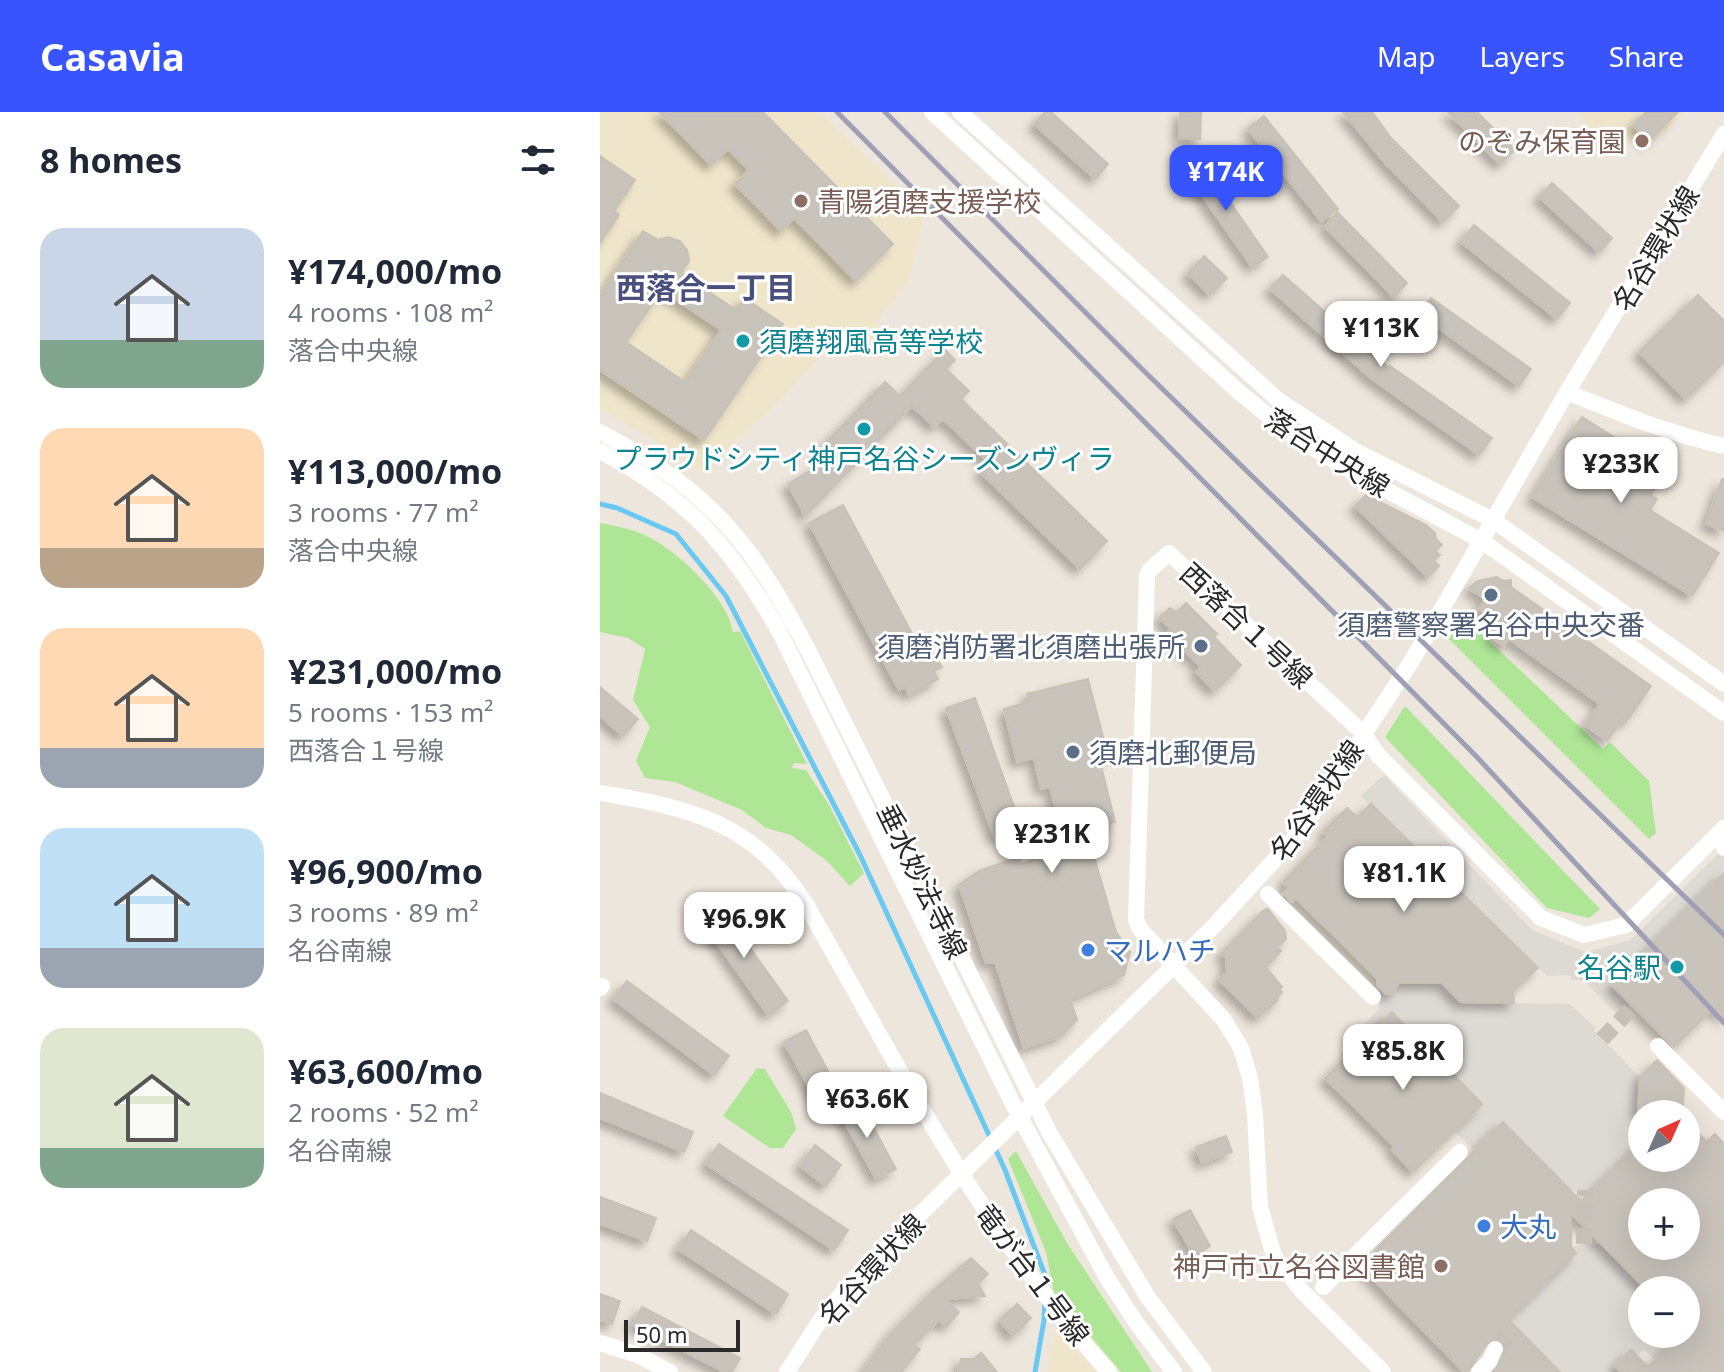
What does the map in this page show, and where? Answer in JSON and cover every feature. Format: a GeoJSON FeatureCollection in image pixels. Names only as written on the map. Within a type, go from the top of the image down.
{"type":"FeatureCollection","features":[{"type":"Feature","properties":{"kind":"street","name":"落合中央線"},"geometry":{"type":"LineString","coordinates":[[932,112],[1262,412],[1292,435],[1349,470],[1482,541],[1724,713]]}},
{"type":"Feature","properties":{"kind":"street","name":"落合中央線"},"geometry":{"type":"LineString","coordinates":[[960,112],[1278,400],[1357,452],[1493,520],[1724,684]]}},
{"type":"Feature","properties":{"kind":"street","name":"名谷環状線"},"geometry":{"type":"LineString","coordinates":[[787,1372],[821,1319],[851,1282],[1233,906],[1300,832],[1413,659],[1567,392],[1724,134]]}},
{"type":"Feature","properties":{"kind":"street"},"geometry":{"type":"LineString","coordinates":[[1567,392],[1690,439],[1724,446]]}},
{"type":"Feature","properties":{"kind":"street","name":"垂水妙法寺線"},"geometry":{"type":"LineString","coordinates":[[600,432],[656,464],[703,500],[737,534],[772,583],[1049,1132],[1147,1296],[1204,1372]]}},
{"type":"Feature","properties":{"kind":"street","name":"垂水妙法寺線"},"geometry":{"type":"LineString","coordinates":[[600,451],[674,498],[721,543],[752,585],[800,673],[1021,1119],[1107,1278],[1174,1372]]}},
{"type":"Feature","properties":{"kind":"street","name":"西落合１号線"},"geometry":{"type":"LineString","coordinates":[[1174,965],[1140,929],[1136,914],[1147,575],[1150,570],[1169,553],[1367,728]]}},
{"type":"Feature","properties":{"kind":"street"},"geometry":{"type":"LineString","coordinates":[[1367,728],[1378,755],[1541,918],[1584,935],[1626,925],[1724,828]]}},
{"type":"Feature","properties":{"kind":"street","name":"竜が台１号線"},"geometry":{"type":"LineString","coordinates":[[600,793],[665,804],[701,815],[732,829],[781,870],[807,906],[961,1174],[1028,1275],[1109,1372]]}},
{"type":"Feature","properties":{"kind":"street"},"geometry":{"type":"LineString","coordinates":[[1268,894],[1373,997]]}},
{"type":"Feature","properties":{"kind":"street"},"geometry":{"type":"LineString","coordinates":[[1174,965],[1224,1020],[1246,1062],[1255,1114],[1260,1207],[1274,1256],[1302,1291],[1383,1372]]}},
{"type":"Feature","properties":{"kind":"street"},"geometry":{"type":"LineString","coordinates":[[1658,1046],[1724,1112]]}},
{"type":"Feature","properties":{"kind":"street"},"geometry":{"type":"LineString","coordinates":[[1323,1287],[1460,1152]]}},
{"type":"Feature","properties":{"kind":"street"},"geometry":{"type":"LineString","coordinates":[[600,1343],[638,1355],[670,1372]]}},
{"type":"Feature","properties":{"kind":"street"},"geometry":{"type":"LineString","coordinates":[[1479,1372],[1489,1362],[1495,1349]]}},
{"type":"Feature","properties":{"kind":"shaded area"},"geometry":{"type":"Polygon","coordinates":[[[600,112],[819,112],[924,213],[909,281],[879,317],[870,346],[827,349],[775,405],[701,472],[688,460],[600,409],[600,112]]]}},
{"type":"Feature","properties":{"kind":"shaded area","name":"のぞみ保育園"},"geometry":{"type":"Polygon","coordinates":[[[1575,112],[1684,112],[1644,151],[1606,124],[1595,131],[1575,112]]]}},
{"type":"Feature","properties":{"kind":"shaded area"},"geometry":{"type":"Polygon","coordinates":[[[1384,775],[1532,930],[1585,952],[1628,941],[1635,936],[1724,848],[1724,873],[1613,984],[1631,1003],[1618,1015],[1583,980],[1572,980],[1570,975],[1547,976],[1361,796],[1384,775]]]}},
{"type":"Feature","properties":{"kind":"shaded area"},"geometry":{"type":"Polygon","coordinates":[[[1399,983],[1442,983],[1461,1002],[1570,1004],[1640,1077],[1639,1100],[1628,1100],[1628,1156],[1592,1191],[1571,1191],[1503,1122],[1474,1150],[1454,1131],[1482,1103],[1450,1071],[1444,1071],[1424,1052],[1392,1013],[1359,1045],[1351,1037],[1379,1009],[1378,987],[1386,994],[1399,983]]]}},
{"type":"Feature","properties":{"kind":"shaded area"},"geometry":{"type":"Polygon","coordinates":[[[1602,1244],[1633,1276],[1628,1276],[1628,1348],[1667,1348],[1656,1360],[1644,1349],[1637,1356],[1630,1350],[1615,1365],[1621,1372],[1560,1372],[1500,1328],[1576,1253],[1571,1247],[1602,1244]]]}},
{"type":"Feature","properties":{"kind":"shaded area"},"geometry":{"type":"Polygon","coordinates":[[[1055,1330],[1096,1372],[1047,1372],[1055,1330]]]}},
{"type":"Feature","properties":{"kind":"green space"},"geometry":{"type":"Polygon","coordinates":[[[600,523],[637,532],[684,561],[721,604],[733,632],[740,631],[807,764],[794,763],[792,768],[806,770],[829,805],[864,873],[850,886],[827,861],[791,835],[766,828],[742,810],[675,782],[645,778],[636,761],[650,727],[633,700],[645,649],[628,638],[600,632],[600,523]]]}},
{"type":"Feature","properties":{"kind":"green space"},"geometry":{"type":"Polygon","coordinates":[[[1460,613],[1603,749],[1610,742],[1649,781],[1656,833],[1649,839],[1447,637],[1460,613]]]}},
{"type":"Feature","properties":{"kind":"green space"},"geometry":{"type":"Polygon","coordinates":[[[1405,706],[1600,909],[1589,918],[1547,908],[1385,737],[1405,706]]]}},
{"type":"Feature","properties":{"kind":"green space"},"geometry":{"type":"Polygon","coordinates":[[[757,1068],[765,1069],[792,1114],[796,1129],[783,1148],[770,1148],[723,1116],[757,1068]]]}},
{"type":"Feature","properties":{"kind":"green space"},"geometry":{"type":"Polygon","coordinates":[[[1016,1151],[1067,1243],[1152,1372],[1121,1372],[1054,1293],[1046,1252],[1008,1159],[1016,1151]]]}},
{"type":"Feature","properties":{"kind":"building","name":"青陽須磨支援学校"},"geometry":{"type":"Polygon","coordinates":[[[659,112],[763,112],[893,244],[856,281],[794,218],[781,231],[735,184],[749,170],[728,149],[711,165],[659,112]]]}},
{"type":"Feature","properties":{"kind":"building"},"geometry":{"type":"Polygon","coordinates":[[[1045,112],[1051,112],[1108,164],[1095,179],[1034,124],[1045,112]]]}},
{"type":"Feature","properties":{"kind":"building"},"geometry":{"type":"Polygon","coordinates":[[[1180,112],[1201,112],[1200,139],[1179,138],[1180,112]]]}},
{"type":"Feature","properties":{"kind":"building"},"geometry":{"type":"Polygon","coordinates":[[[1343,112],[1372,112],[1391,138],[1459,206],[1443,222],[1385,163],[1343,112]]]}},
{"type":"Feature","properties":{"kind":"building"},"geometry":{"type":"Polygon","coordinates":[[[1448,112],[1477,112],[1515,150],[1500,164],[1448,112]]]}},
{"type":"Feature","properties":{"kind":"building"},"geometry":{"type":"Polygon","coordinates":[[[1646,112],[1678,112],[1648,142],[1633,125],[1646,112]]]}},
{"type":"Feature","properties":{"kind":"building"},"geometry":{"type":"Polygon","coordinates":[[[1264,116],[1338,209],[1321,221],[1248,129],[1264,116]]]}},
{"type":"Feature","properties":{"kind":"building"},"geometry":{"type":"Polygon","coordinates":[[[600,156],[635,180],[614,211],[619,215],[600,243],[600,156]]]}},
{"type":"Feature","properties":{"kind":"building"},"geometry":{"type":"Polygon","coordinates":[[[1200,159],[1268,257],[1252,267],[1184,170],[1200,159]]]}},
{"type":"Feature","properties":{"kind":"building"},"geometry":{"type":"Polygon","coordinates":[[[1552,183],[1612,238],[1599,252],[1539,197],[1552,183]]]}},
{"type":"Feature","properties":{"kind":"building"},"geometry":{"type":"Polygon","coordinates":[[[1337,212],[1407,283],[1394,297],[1325,227],[1337,212]]]}},
{"type":"Feature","properties":{"kind":"building"},"geometry":{"type":"Polygon","coordinates":[[[1474,225],[1570,303],[1557,319],[1461,242],[1474,225]]]}},
{"type":"Feature","properties":{"kind":"building","name":"須磨翔風高等学校"},"geometry":{"type":"Polygon","coordinates":[[[643,231],[658,240],[668,237],[680,241],[687,250],[689,261],[681,273],[736,310],[744,298],[783,324],[704,440],[600,370],[600,296],[643,231]],[[662,290],[626,342],[685,382],[721,330],[662,290]]]}},
{"type":"Feature","properties":{"kind":"building"},"geometry":{"type":"Polygon","coordinates":[[[1204,256],[1227,278],[1210,295],[1188,274],[1204,256]]]}},
{"type":"Feature","properties":{"kind":"building"},"geometry":{"type":"Polygon","coordinates":[[[1283,275],[1389,368],[1492,438],[1479,455],[1372,379],[1270,289],[1283,275]]]}},
{"type":"Feature","properties":{"kind":"building"},"geometry":{"type":"Polygon","coordinates":[[[1698,295],[1724,321],[1724,362],[1686,399],[1639,352],[1698,295]]]}},
{"type":"Feature","properties":{"kind":"building"},"geometry":{"type":"Polygon","coordinates":[[[1431,298],[1531,369],[1519,386],[1419,314],[1431,298]]]}},
{"type":"Feature","properties":{"kind":"building"},"geometry":{"type":"Polygon","coordinates":[[[945,350],[955,360],[946,369],[969,391],[961,399],[1107,541],[1080,569],[980,472],[989,463],[943,419],[934,427],[912,406],[805,516],[788,484],[826,461],[817,452],[885,382],[900,396],[945,350]]]}},
{"type":"Feature","properties":{"kind":"building"},"geometry":{"type":"Polygon","coordinates":[[[1582,417],[1662,467],[1653,482],[1657,485],[1651,495],[1657,499],[1650,510],[1719,553],[1692,596],[1532,497],[1582,417]]]}},
{"type":"Feature","properties":{"kind":"building"},"geometry":{"type":"Polygon","coordinates":[[[1724,479],[1724,531],[1706,524],[1724,479]]]}},
{"type":"Feature","properties":{"kind":"building"},"geometry":{"type":"Polygon","coordinates":[[[1366,495],[1426,525],[1435,533],[1442,545],[1435,551],[1440,555],[1434,561],[1439,566],[1428,577],[1355,506],[1366,495]]]}},
{"type":"Feature","properties":{"kind":"building"},"geometry":{"type":"Polygon","coordinates":[[[843,505],[917,643],[924,639],[942,667],[934,671],[938,679],[909,695],[905,687],[899,690],[809,523],[843,505]]]}},
{"type":"Feature","properties":{"kind":"building"},"geometry":{"type":"Polygon","coordinates":[[[1497,577],[1504,581],[1511,580],[1511,587],[1651,686],[1626,722],[1622,719],[1607,741],[1585,725],[1600,704],[1509,639],[1504,646],[1490,636],[1500,622],[1479,609],[1485,599],[1469,588],[1478,581],[1497,577]]]}},
{"type":"Feature","properties":{"kind":"building","name":"須磨消防署北須磨出張所"},"geometry":{"type":"Polygon","coordinates":[[[1186,603],[1217,634],[1214,637],[1241,665],[1215,691],[1196,672],[1201,667],[1167,633],[1171,629],[1159,618],[1170,608],[1176,613],[1186,603]]]}},
{"type":"Feature","properties":{"kind":"building"},"geometry":{"type":"Polygon","coordinates":[[[1088,679],[1108,756],[1099,758],[1115,822],[1072,829],[1084,854],[1092,850],[1116,932],[1130,952],[1124,975],[1070,999],[1077,1020],[1061,1036],[1024,1048],[995,962],[986,963],[959,885],[979,871],[1019,857],[1021,864],[1066,848],[1050,787],[1041,789],[1034,758],[1017,762],[1004,709],[1029,702],[1027,694],[1088,679]]]}},
{"type":"Feature","properties":{"kind":"building"},"geometry":{"type":"Polygon","coordinates":[[[600,687],[638,719],[623,736],[600,716],[600,687]]]}},
{"type":"Feature","properties":{"kind":"building"},"geometry":{"type":"Polygon","coordinates":[[[975,698],[1022,829],[995,839],[946,708],[975,698]]]}},
{"type":"Feature","properties":{"kind":"building"},"geometry":{"type":"Polygon","coordinates":[[[1371,804],[1538,968],[1513,991],[1514,1003],[1461,1002],[1442,983],[1399,983],[1394,993],[1386,994],[1378,986],[1377,978],[1296,898],[1292,902],[1283,894],[1289,888],[1283,882],[1328,836],[1323,832],[1347,808],[1357,817],[1371,804]]]}},
{"type":"Feature","properties":{"kind":"building","name":"名谷駅"},"geometry":{"type":"Polygon","coordinates":[[[1724,873],[1724,1019],[1713,1008],[1674,1047],[1612,985],[1724,873]]]}},
{"type":"Feature","properties":{"kind":"building"},"geometry":{"type":"Polygon","coordinates":[[[719,905],[788,1001],[768,1015],[700,919],[719,905]]]}},
{"type":"Feature","properties":{"kind":"building"},"geometry":{"type":"Polygon","coordinates":[[[1268,909],[1285,931],[1286,939],[1277,947],[1281,951],[1266,967],[1282,987],[1279,990],[1282,992],[1278,1000],[1258,1018],[1219,980],[1226,973],[1226,958],[1221,954],[1268,909]]]}},
{"type":"Feature","properties":{"kind":"building"},"geometry":{"type":"Polygon","coordinates":[[[627,981],[729,1056],[714,1075],[613,999],[627,981]]]}},
{"type":"Feature","properties":{"kind":"building"},"geometry":{"type":"Polygon","coordinates":[[[1392,1012],[1425,1046],[1424,1052],[1444,1071],[1449,1070],[1482,1104],[1413,1172],[1392,1150],[1395,1147],[1325,1078],[1392,1012]]]}},
{"type":"Feature","properties":{"kind":"building"},"geometry":{"type":"Polygon","coordinates":[[[806,1030],[843,1099],[822,1111],[784,1042],[806,1030]]]}},
{"type":"Feature","properties":{"kind":"building"},"geometry":{"type":"Polygon","coordinates":[[[1657,1060],[1684,1088],[1683,1100],[1639,1100],[1640,1077],[1657,1060]]]}},
{"type":"Feature","properties":{"kind":"building"},"geometry":{"type":"Polygon","coordinates":[[[600,1093],[693,1132],[684,1152],[600,1118],[600,1093]]]}},
{"type":"Feature","properties":{"kind":"building"},"geometry":{"type":"Polygon","coordinates":[[[859,1101],[896,1169],[876,1179],[839,1112],[859,1101]]]}},
{"type":"Feature","properties":{"kind":"building","name":"大丸"},"geometry":{"type":"Polygon","coordinates":[[[1503,1122],[1581,1201],[1628,1156],[1628,1172],[1700,1172],[1700,1135],[1707,1142],[1715,1134],[1724,1144],[1724,1372],[1621,1372],[1615,1366],[1631,1350],[1648,1367],[1668,1348],[1700,1348],[1700,1276],[1633,1276],[1571,1213],[1571,1247],[1576,1253],[1508,1319],[1560,1372],[1495,1372],[1506,1349],[1503,1342],[1495,1338],[1488,1341],[1468,1372],[1464,1372],[1360,1266],[1503,1122]]]}},
{"type":"Feature","properties":{"kind":"building"},"geometry":{"type":"Polygon","coordinates":[[[1226,1136],[1232,1152],[1202,1163],[1196,1147],[1226,1136]]]}},
{"type":"Feature","properties":{"kind":"building"},"geometry":{"type":"Polygon","coordinates":[[[719,1144],[848,1230],[834,1250],[706,1164],[719,1144]]]}},
{"type":"Feature","properties":{"kind":"building"},"geometry":{"type":"Polygon","coordinates":[[[815,1145],[841,1165],[826,1186],[800,1166],[815,1145]]]}},
{"type":"Feature","properties":{"kind":"building"},"geometry":{"type":"Polygon","coordinates":[[[600,1197],[656,1218],[647,1241],[600,1224],[600,1197]]]}},
{"type":"Feature","properties":{"kind":"building"},"geometry":{"type":"Polygon","coordinates":[[[1190,1210],[1210,1246],[1194,1256],[1173,1219],[1190,1210]]]}},
{"type":"Feature","properties":{"kind":"building"},"geometry":{"type":"Polygon","coordinates":[[[691,1230],[788,1294],[776,1314],[678,1249],[691,1230]]]}},
{"type":"Feature","properties":{"kind":"building"},"geometry":{"type":"Polygon","coordinates":[[[971,1258],[988,1274],[978,1283],[985,1296],[945,1299],[959,1312],[946,1327],[939,1320],[914,1345],[920,1349],[901,1372],[862,1372],[892,1332],[971,1258]]]}},
{"type":"Feature","properties":{"kind":"building"},"geometry":{"type":"Polygon","coordinates":[[[600,1294],[620,1301],[612,1324],[600,1320],[600,1294]]]}},
{"type":"Feature","properties":{"kind":"building"},"geometry":{"type":"Polygon","coordinates":[[[1017,1304],[1031,1318],[1013,1336],[1001,1319],[1017,1304]]]}},
{"type":"Feature","properties":{"kind":"building"},"geometry":{"type":"Polygon","coordinates":[[[642,1307],[740,1358],[732,1372],[724,1372],[633,1325],[642,1307]]]}},
{"type":"Feature","properties":{"kind":"building"},"geometry":{"type":"Polygon","coordinates":[[[981,1353],[997,1372],[958,1372],[961,1359],[974,1359],[981,1353]]]}},
{"type":"Feature","properties":{"kind":"waterway"},"geometry":{"type":"LineString","coordinates":[[600,504],[617,508],[676,534],[726,596],[860,855],[1005,1170],[1045,1275],[1045,1284]]}},
{"type":"Feature","properties":{"kind":"waterway"},"geometry":{"type":"LineString","coordinates":[[1035,1372],[1045,1302]]}},
{"type":"Feature","properties":{"kind":"tunnel"},"geometry":{"type":"LineString","coordinates":[[1602,1039],[1634,1006]]}},
{"type":"Feature","properties":{"kind":"tunnel"},"geometry":{"type":"LineString","coordinates":[[1584,1244],[1585,1190]]}},
{"type":"Feature","properties":{"kind":"tunnel"},"geometry":{"type":"LineString","coordinates":[[1495,1349],[1508,1336]]}},
{"type":"Feature","properties":{"kind":"railway"},"geometry":{"type":"LineString","coordinates":[[837,112],[1475,755],[1724,1023]]}},
{"type":"Feature","properties":{"kind":"railway"},"geometry":{"type":"LineString","coordinates":[[885,112],[1143,370],[1724,935]]}},
{"type":"Feature","properties":{"kind":"place","name":"のぞみ保育園"},"geometry":{"type":"Point","coordinates":[1642,141]}},
{"type":"Feature","properties":{"kind":"place","name":"青陽須磨支援学校"},"geometry":{"type":"Point","coordinates":[801,201]}},
{"type":"Feature","properties":{"kind":"place","name":"須磨翔風高等学校"},"geometry":{"type":"Point","coordinates":[743,341]}},
{"type":"Feature","properties":{"kind":"place","name":"プラウドシティ神戸名谷シーズンヴィラ"},"geometry":{"type":"Point","coordinates":[864,429]}},
{"type":"Feature","properties":{"kind":"place","name":"須磨警察署名谷中央交番"},"geometry":{"type":"Point","coordinates":[1491,595]}},
{"type":"Feature","properties":{"kind":"place","name":"須磨消防署北須磨出張所"},"geometry":{"type":"Point","coordinates":[1201,646]}},
{"type":"Feature","properties":{"kind":"place","name":"須磨北郵便局"},"geometry":{"type":"Point","coordinates":[1073,752]}},
{"type":"Feature","properties":{"kind":"place","name":"マルハチ"},"geometry":{"type":"Point","coordinates":[1088,950]}},
{"type":"Feature","properties":{"kind":"place","name":"名谷駅"},"geometry":{"type":"Point","coordinates":[1677,967]}},
{"type":"Feature","properties":{"kind":"place","name":"大丸"},"geometry":{"type":"Point","coordinates":[1484,1226]}},
{"type":"Feature","properties":{"kind":"place","name":"神戸市立名谷図書館"},"geometry":{"type":"Point","coordinates":[1441,1266]}},
{"type":"Feature","properties":{"kind":"district","name":"西落合一丁目"},"geometry":{"type":"Point","coordinates":[706,287]}}]}
